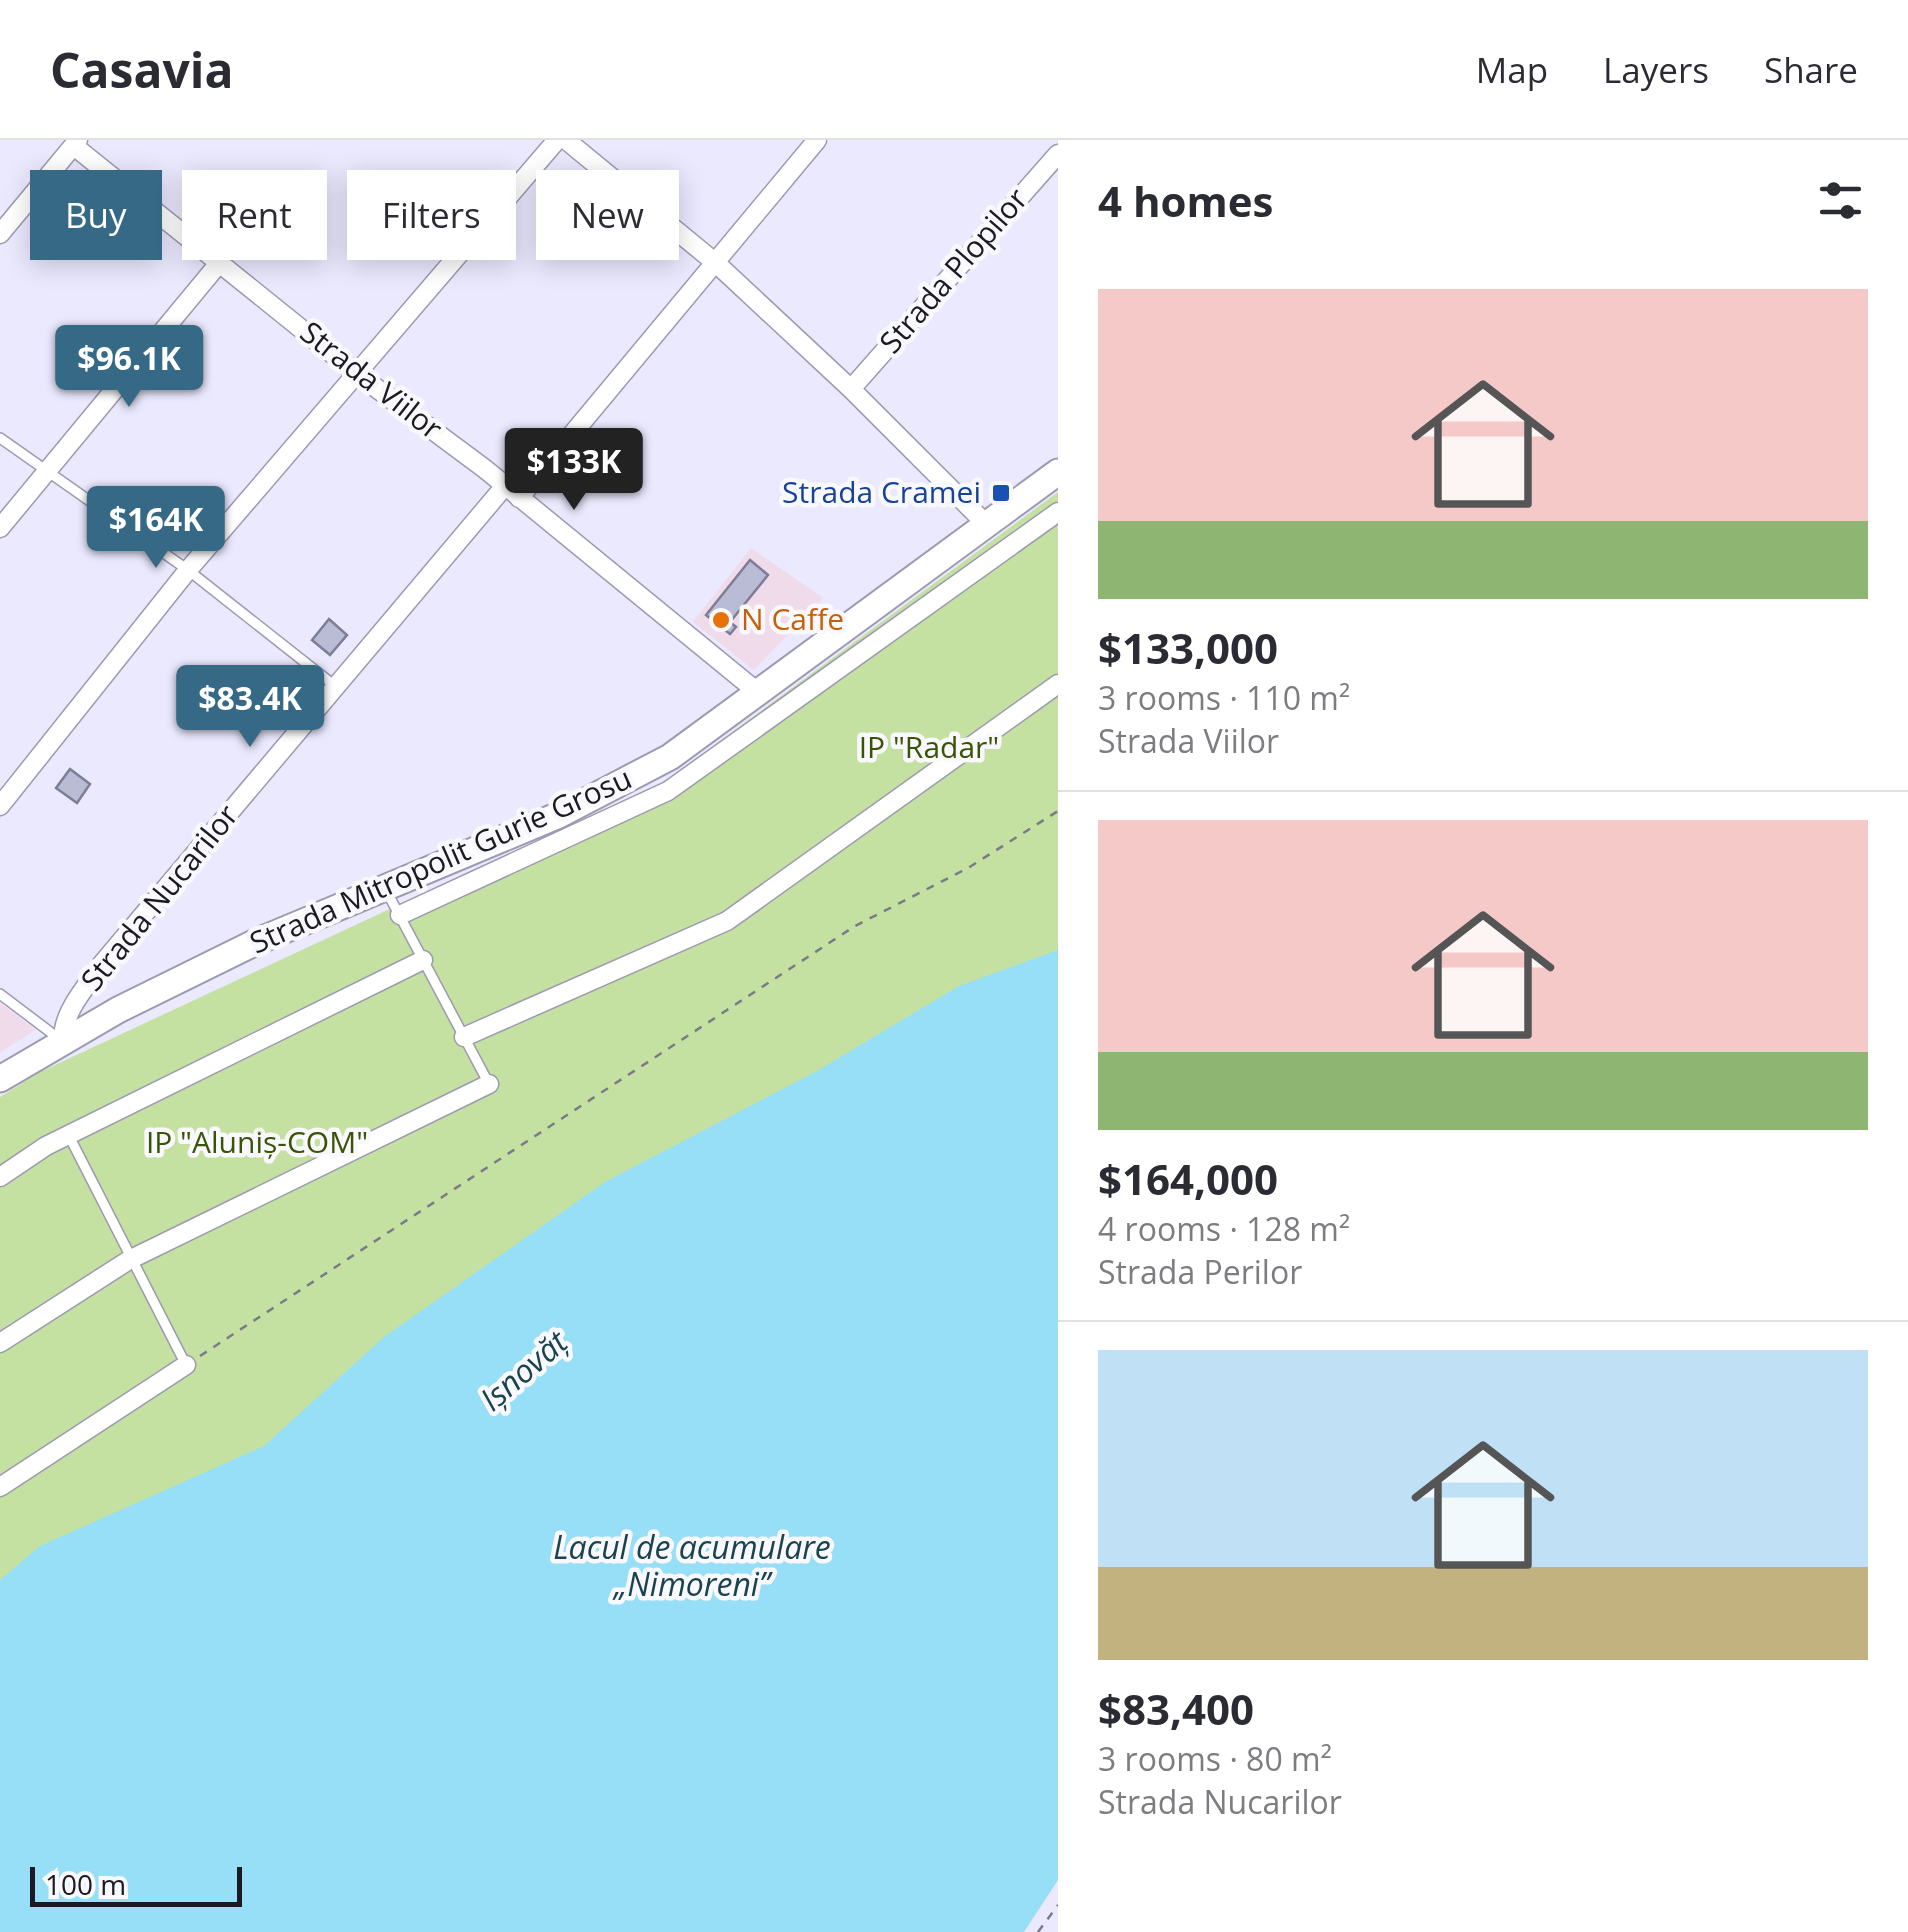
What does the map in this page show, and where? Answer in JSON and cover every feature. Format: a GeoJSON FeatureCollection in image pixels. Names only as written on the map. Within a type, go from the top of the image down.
{"type":"FeatureCollection","features":[{"type":"Feature","properties":{"kind":"main road","name":"Strada Mitropolit Gurie Grosu"},"geometry":{"type":"LineString","coordinates":[[0,1080],[118,1010],[258,941],[559,816],[670,757],[1058,472]]}},
{"type":"Feature","properties":{"kind":"street"},"geometry":{"type":"LineString","coordinates":[[0,806],[188,570],[556,140]]}},
{"type":"Feature","properties":{"kind":"street"},"geometry":{"type":"LineString","coordinates":[[566,140],[717,264],[851,389],[987,525]]}},
{"type":"Feature","properties":{"kind":"street","name":"Strada Nucarilor"},"geometry":{"type":"LineString","coordinates":[[63,1042],[62,1027],[71,1009],[101,966],[335,686],[717,264],[818,140]]}},
{"type":"Feature","properties":{"kind":"street"},"geometry":{"type":"LineString","coordinates":[[0,234],[76,143]]}},
{"type":"Feature","properties":{"kind":"street","name":"Strada Viilor"},"geometry":{"type":"LineString","coordinates":[[76,143],[356,373],[512,492],[760,694]]}},
{"type":"Feature","properties":{"kind":"street","name":"Strada Plopilor"},"geometry":{"type":"LineString","coordinates":[[851,389],[1058,154]]}},
{"type":"Feature","properties":{"kind":"street"},"geometry":{"type":"LineString","coordinates":[[0,528],[220,262]]}},
{"type":"Feature","properties":{"kind":"street"},"geometry":{"type":"LineString","coordinates":[[400,915],[668,790],[1058,512]]}},
{"type":"Feature","properties":{"kind":"street"},"geometry":{"type":"LineString","coordinates":[[464,1037],[727,922],[1058,684]]}},
{"type":"Feature","properties":{"kind":"street"},"geometry":{"type":"LineString","coordinates":[[0,1176],[46,1146],[424,960]]}},
{"type":"Feature","properties":{"kind":"street"},"geometry":{"type":"LineString","coordinates":[[0,1343],[129,1260],[489,1084]]}},
{"type":"Feature","properties":{"kind":"street"},"geometry":{"type":"LineString","coordinates":[[0,1487],[186,1365]]}},
{"type":"Feature","properties":{"kind":"lane"},"geometry":{"type":"LineString","coordinates":[[0,438],[188,570],[335,686]]}},
{"type":"Feature","properties":{"kind":"lane"},"geometry":{"type":"LineString","coordinates":[[385,888],[489,1084]]}},
{"type":"Feature","properties":{"kind":"lane"},"geometry":{"type":"LineString","coordinates":[[0,994],[63,1042]]}},
{"type":"Feature","properties":{"kind":"lane"},"geometry":{"type":"LineString","coordinates":[[69,1136],[186,1365]]}},
{"type":"Feature","properties":{"kind":"path"},"geometry":{"type":"LineString","coordinates":[[186,1365],[855,926],[968,868],[1058,811]]}},
{"type":"Feature","properties":{"kind":"path"},"geometry":{"type":"LineString","coordinates":[[1038,1932],[1058,1905]]}},
{"type":"Feature","properties":{"kind":"shaded area"},"geometry":{"type":"Polygon","coordinates":[[[751,548],[823,598],[754,670],[693,622],[751,548]]]}},
{"type":"Feature","properties":{"kind":"shaded area"},"geometry":{"type":"Polygon","coordinates":[[[0,1003],[36,1030],[0,1052],[0,1003]]]}},
{"type":"Feature","properties":{"kind":"green space"},"geometry":{"type":"Polygon","coordinates":[[[1058,492],[1058,1330],[271,1461],[0,1594],[0,1097],[42,1071],[667,780],[1058,492]]]}},
{"type":"Feature","properties":{"kind":"water","name":"Lacul de acumulare „Nimoreni”"},"geometry":{"type":"Polygon","coordinates":[[[1058,950],[1058,1880],[1024,1932],[0,1932],[0,1580],[40,1546],[264,1446],[384,1337],[605,1182],[817,1071],[959,986],[1058,950]]]}},
{"type":"Feature","properties":{"kind":"building"},"geometry":{"type":"Polygon","coordinates":[[[750,560],[768,575],[730,622],[736,627],[730,634],[706,615],[750,560]]]}},
{"type":"Feature","properties":{"kind":"building"},"geometry":{"type":"Polygon","coordinates":[[[329,619],[347,635],[330,655],[312,640],[329,619]]]}},
{"type":"Feature","properties":{"kind":"building"},"geometry":{"type":"Polygon","coordinates":[[[70,769],[90,784],[77,803],[56,788],[70,769]]]}},
{"type":"Feature","properties":{"kind":"place","name":"Strada Cramei"},"geometry":{"type":"Point","coordinates":[1001,493]}},
{"type":"Feature","properties":{"kind":"place","name":"N Caffe"},"geometry":{"type":"Point","coordinates":[721,620]}},
{"type":"Feature","properties":{"kind":"park label","name":"IP \"Radar\""},"geometry":{"type":"Point","coordinates":[929,748]}},
{"type":"Feature","properties":{"kind":"park label","name":"IP \"Aluniș-COM\""},"geometry":{"type":"Point","coordinates":[257,1143]}},
{"type":"Feature","properties":{"kind":"water label","name":"Ișnovăț"},"geometry":{"type":"Point","coordinates":[524,1371]}}]}
